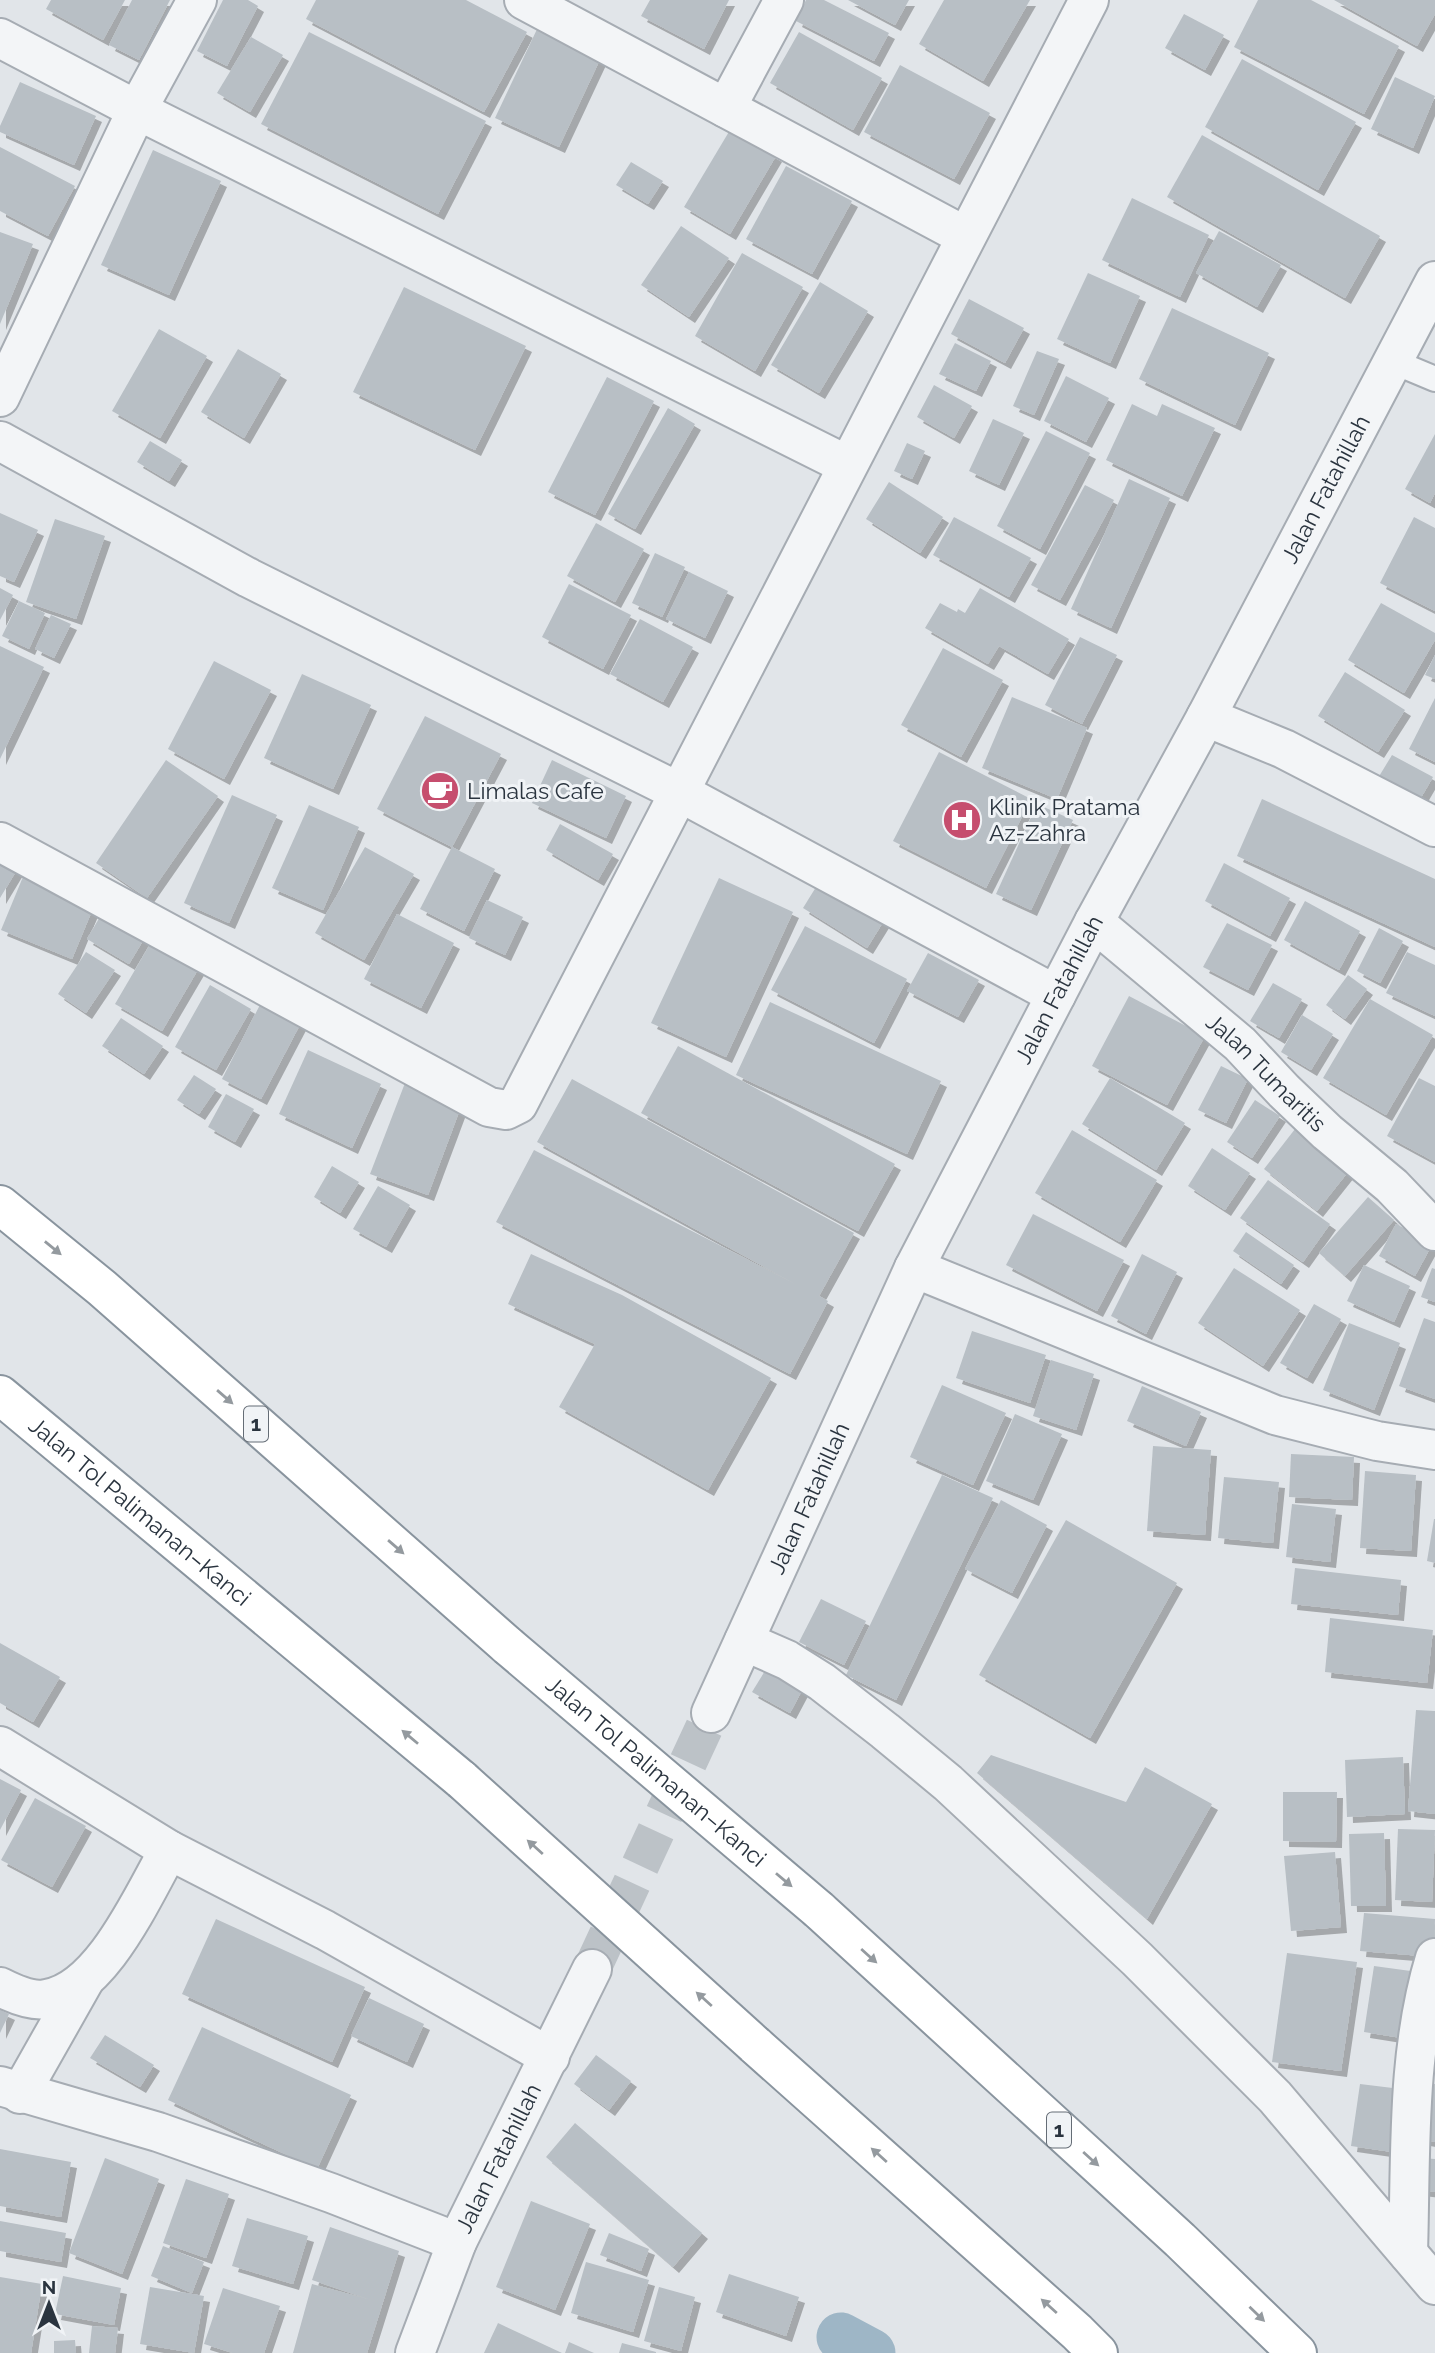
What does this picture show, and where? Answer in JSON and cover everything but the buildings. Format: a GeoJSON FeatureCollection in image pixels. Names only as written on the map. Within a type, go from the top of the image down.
{"type":"FeatureCollection","features":[{"type":"Feature","properties":{"kind":"highway","name":"Jalan Tol Palimanan–Kanci"},"geometry":{"type":"LineString","coordinates":[[0,1205],[102,1288],[508,1646],[818,1910],[1180,2240],[1297,2353]]}},
{"type":"Feature","properties":{"kind":"highway","name":"Jalan Tol Palimanan–Kanci"},"geometry":{"type":"LineString","coordinates":[[0,1395],[462,1780],[1067,2322],[1098,2353]]}},
{"type":"Feature","properties":{"kind":"street"},"geometry":{"type":"LineString","coordinates":[[0,397],[137,110],[197,0]]}},
{"type":"Feature","properties":{"kind":"street"},"geometry":{"type":"LineString","coordinates":[[524,0],[965,236]]}},
{"type":"Feature","properties":{"kind":"street"},"geometry":{"type":"LineString","coordinates":[[726,108],[783,0]]}},
{"type":"Feature","properties":{"kind":"street"},"geometry":{"type":"LineString","coordinates":[[0,842],[489,1107],[506,1110],[518,1104],[1089,0]]}},
{"type":"Feature","properties":{"kind":"street"},"geometry":{"type":"LineString","coordinates":[[0,38],[137,110],[847,465]]}},
{"type":"Feature","properties":{"kind":"street","name":"Jalan Fatahillah"},"geometry":{"type":"LineString","coordinates":[[710,1713],[914,1268],[1094,922],[1206,717],[1434,283]]}},
{"type":"Feature","properties":{"kind":"street"},"geometry":{"type":"LineString","coordinates":[[0,442],[249,578],[681,793],[1056,995]]}},
{"type":"Feature","properties":{"kind":"street"},"geometry":{"type":"LineString","coordinates":[[1206,717],[1284,749],[1435,827]]}},
{"type":"Feature","properties":{"kind":"street","name":"Jalan Tumaritis"},"geometry":{"type":"LineString","coordinates":[[1094,922],[1240,1044],[1292,1100],[1392,1186],[1435,1231]]}},
{"type":"Feature","properties":{"kind":"street"},"geometry":{"type":"LineString","coordinates":[[914,1268],[1275,1415],[1377,1441],[1435,1450]]}},
{"type":"Feature","properties":{"kind":"street"},"geometry":{"type":"LineString","coordinates":[[744,1641],[787,1660],[822,1682],[948,1783],[1137,1959],[1275,2096],[1435,2286]]}},
{"type":"Feature","properties":{"kind":"street"},"geometry":{"type":"LineString","coordinates":[[0,1746],[169,1850],[325,1930],[550,2057]]}},
{"type":"Feature","properties":{"kind":"street"},"geometry":{"type":"LineString","coordinates":[[0,1987],[44,2000],[67,1992],[84,1981],[96,1970],[121,1934],[169,1850]]}},
{"type":"Feature","properties":{"kind":"street"},"geometry":{"type":"LineString","coordinates":[[1408,2253],[1414,2078],[1420,2021],[1435,1958]]}},
{"type":"Feature","properties":{"kind":"street","name":"Jalan Fatahillah"},"geometry":{"type":"LineString","coordinates":[[415,2353],[457,2242],[592,1969]]}},
{"type":"Feature","properties":{"kind":"street"},"geometry":{"type":"LineString","coordinates":[[84,1981],[10,2090],[158,2132],[331,2193],[457,2242]]}},
{"type":"Feature","properties":{"kind":"lane"},"geometry":{"type":"LineString","coordinates":[[1392,361],[1435,379]]}},
{"type":"Feature","properties":{"kind":"waterway"},"geometry":{"type":"LineString","coordinates":[[841,2337],[871,2353]]}},
{"type":"Feature","properties":{"kind":"tunnel"},"geometry":{"type":"LineString","coordinates":[[592,1969],[711,1713]]}},
{"type":"Feature","properties":{"kind":"place","name":"Limalas Cafe"},"geometry":{"type":"Point","coordinates":[440,791]}},
{"type":"Feature","properties":{"kind":"place","name":"Klinik Pratama Az-Zahra"},"geometry":{"type":"Point","coordinates":[962,820]}}]}
